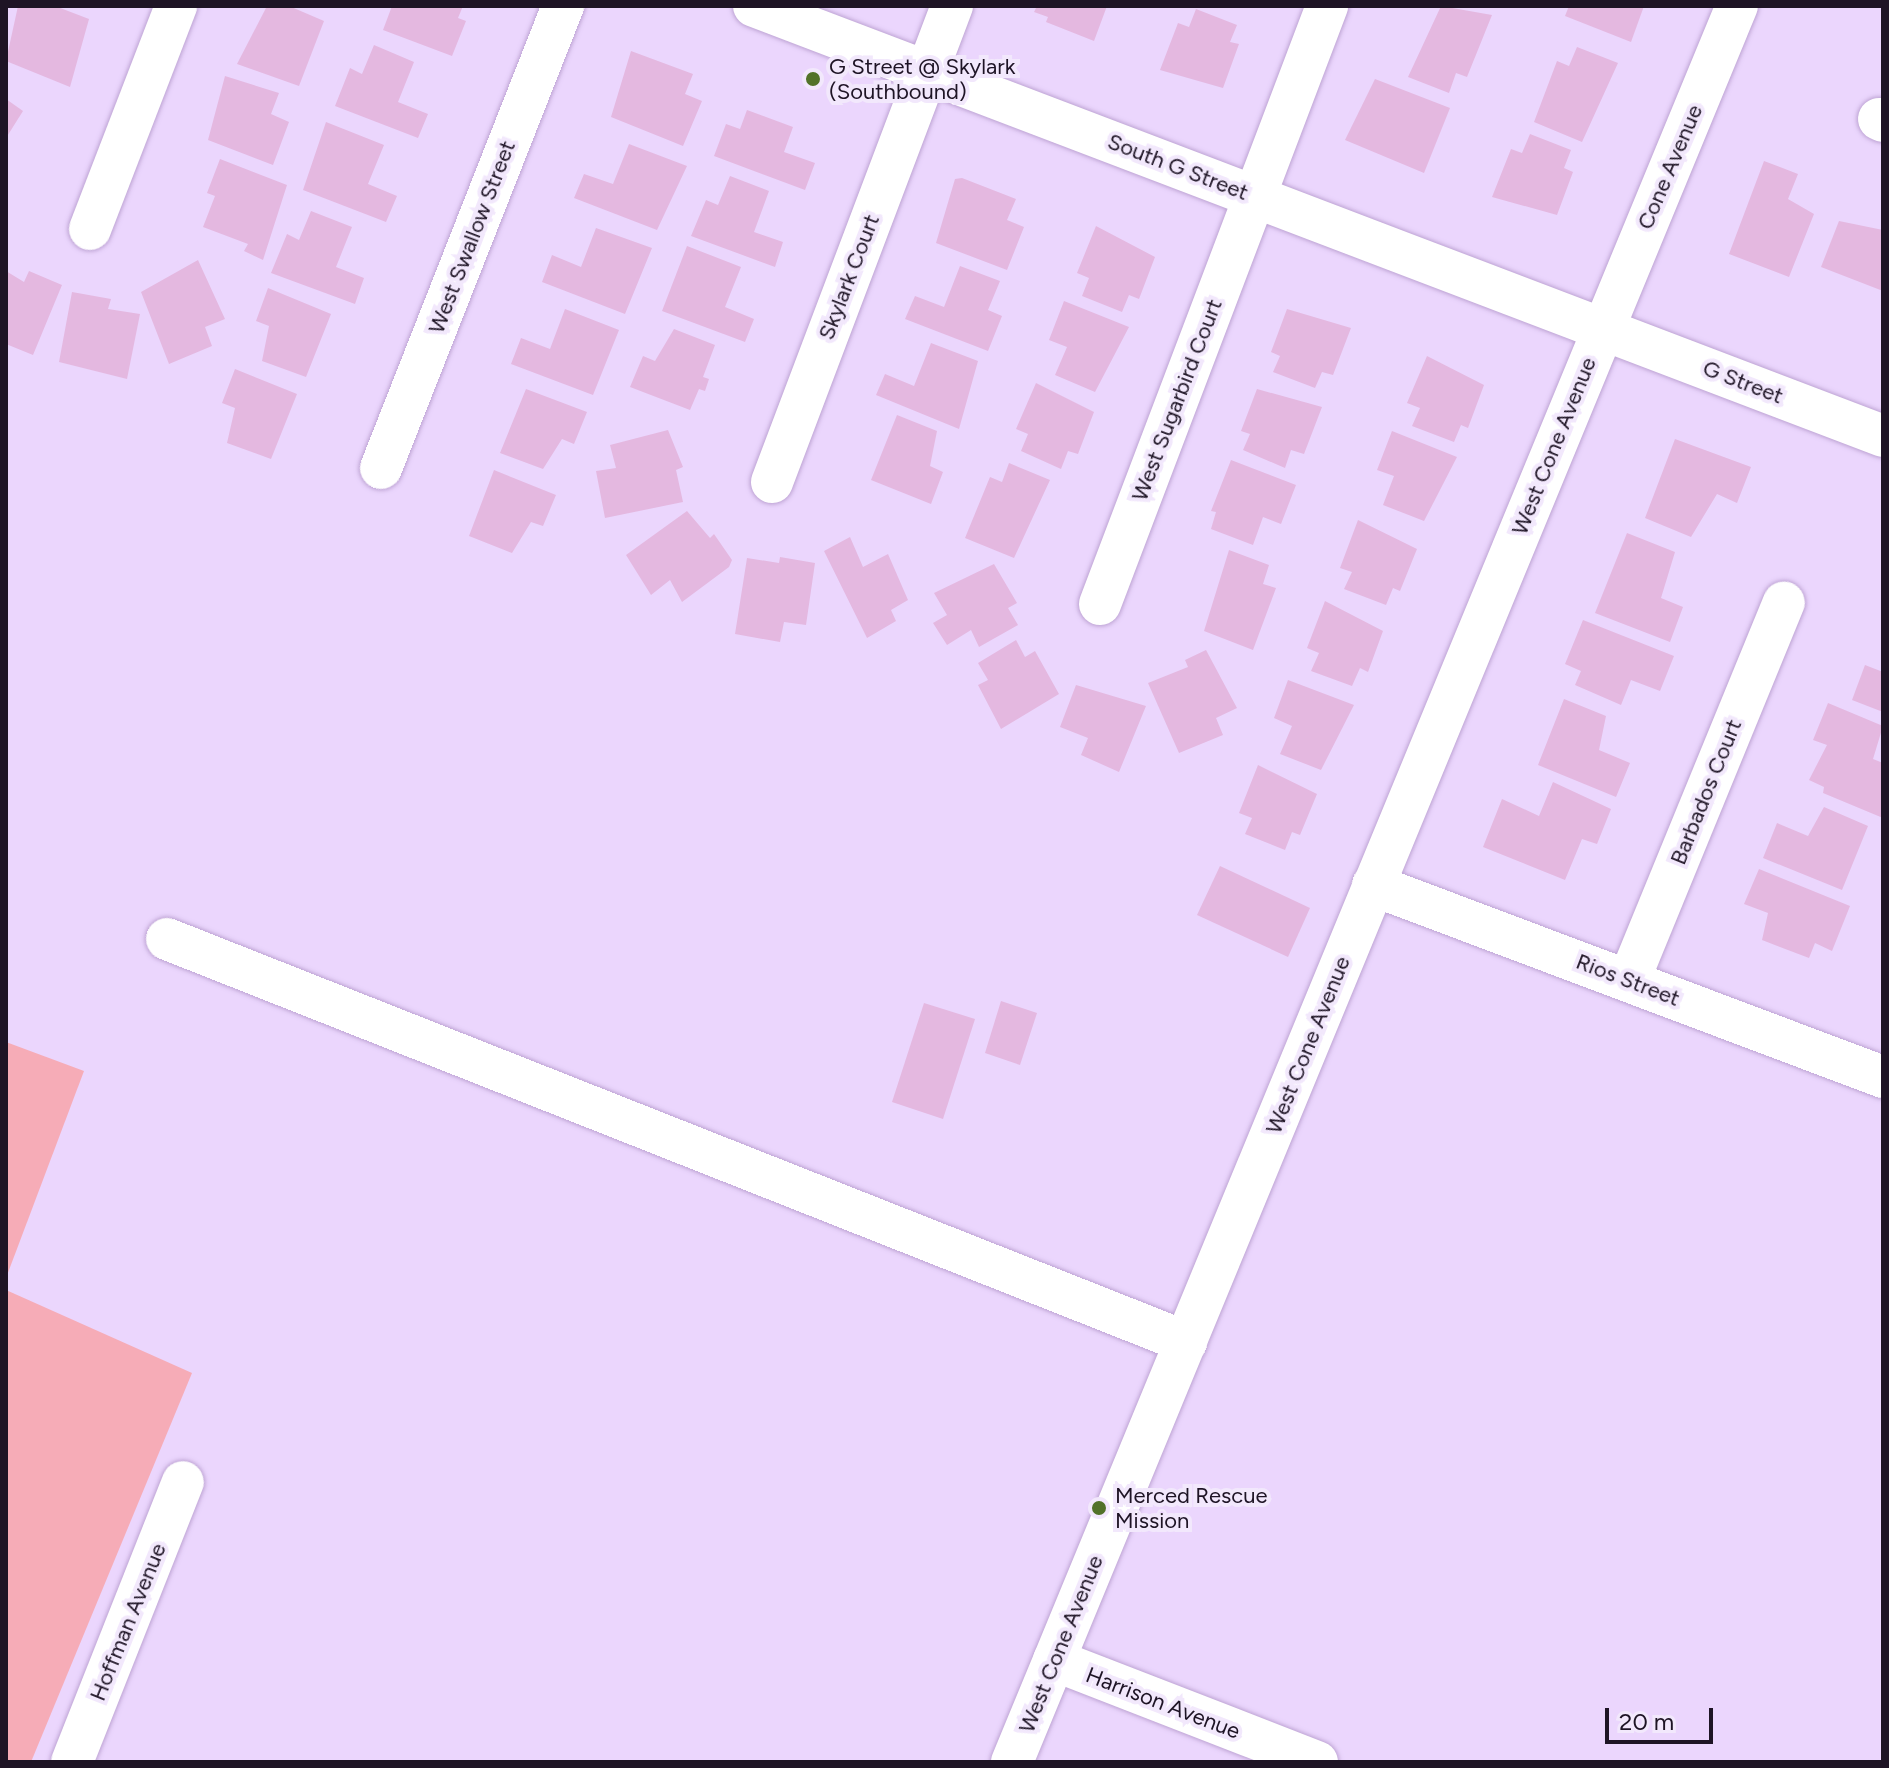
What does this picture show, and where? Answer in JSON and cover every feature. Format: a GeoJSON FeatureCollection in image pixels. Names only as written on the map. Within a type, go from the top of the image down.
{"type":"FeatureCollection","features":[{"type":"Feature","properties":{"kind":"street"},"geometry":{"type":"LineString","coordinates":[[90,229],[176,6]]}},
{"type":"Feature","properties":{"kind":"street","name":"West Swallow Street"},"geometry":{"type":"LineString","coordinates":[[381,468],[563,6]]}},
{"type":"Feature","properties":{"kind":"street","name":"South G Street"},"geometry":{"type":"LineString","coordinates":[[754,6],[1603,328]]}},
{"type":"Feature","properties":{"kind":"street","name":"Skylark Court"},"geometry":{"type":"LineString","coordinates":[[772,482],[952,6]]}},
{"type":"Feature","properties":{"kind":"street","name":"West Sugarbird Court"},"geometry":{"type":"LineString","coordinates":[[1100,604],[1327,6]]}},
{"type":"Feature","properties":{"kind":"street","name":"Cone Avenue"},"geometry":{"type":"LineString","coordinates":[[1603,328],[1737,6]]}},
{"type":"Feature","properties":{"kind":"street","name":"G Street"},"geometry":{"type":"LineString","coordinates":[[1603,328],[1883,436]]}},
{"type":"Feature","properties":{"kind":"street","name":"West Cone Avenue"},"geometry":{"type":"LineString","coordinates":[[1012,1762],[1603,328]]}},
{"type":"Feature","properties":{"kind":"street","name":"Barbados Court"},"geometry":{"type":"LineString","coordinates":[[1629,980],[1784,603]]}},
{"type":"Feature","properties":{"kind":"street","name":"Rios Street"},"geometry":{"type":"LineString","coordinates":[[1373,885],[1883,1077]]}},
{"type":"Feature","properties":{"kind":"street"},"geometry":{"type":"LineString","coordinates":[[167,939],[1186,1342]]}},
{"type":"Feature","properties":{"kind":"street","name":"Hoffman Avenue"},"geometry":{"type":"LineString","coordinates":[[72,1762],[183,1482]]}},
{"type":"Feature","properties":{"kind":"street","name":"Harrison Avenue"},"geometry":{"type":"LineString","coordinates":[[1054,1660],[1317,1762]]}},
{"type":"Feature","properties":{"kind":"shaded area"},"geometry":{"type":"Polygon","coordinates":[[[6,1042],[84,1071],[6,1278],[6,1042]]]}},
{"type":"Feature","properties":{"kind":"shaded area"},"geometry":{"type":"Polygon","coordinates":[[[6,1290],[192,1373],[31,1762],[6,1762],[6,1290]]]}},
{"type":"Feature","properties":{"kind":"building"},"geometry":{"type":"Polygon","coordinates":[[[18,6],[55,6],[89,19],[70,87],[6,61],[18,6]]]}},
{"type":"Feature","properties":{"kind":"building"},"geometry":{"type":"Polygon","coordinates":[[[267,6],[289,6],[324,21],[299,86],[237,64],[267,6]]]}},
{"type":"Feature","properties":{"kind":"building"},"geometry":{"type":"Polygon","coordinates":[[[392,6],[463,6],[458,18],[466,21],[452,56],[383,30],[392,6]]]}},
{"type":"Feature","properties":{"kind":"building"},"geometry":{"type":"Polygon","coordinates":[[[1037,6],[1107,6],[1094,41],[1046,22],[1048,17],[1034,12],[1037,6]]]}},
{"type":"Feature","properties":{"kind":"building"},"geometry":{"type":"Polygon","coordinates":[[[1441,6],[1492,15],[1467,77],[1456,73],[1449,93],[1408,77],[1441,6]]]}},
{"type":"Feature","properties":{"kind":"building"},"geometry":{"type":"Polygon","coordinates":[[[1569,6],[1644,6],[1631,42],[1565,16],[1569,6]]]}},
{"type":"Feature","properties":{"kind":"building"},"geometry":{"type":"Polygon","coordinates":[[[1196,9],[1237,25],[1230,42],[1239,44],[1223,88],[1160,70],[1178,23],[1189,27],[1196,9]]]}},
{"type":"Feature","properties":{"kind":"building"},"geometry":{"type":"Polygon","coordinates":[[[374,45],[414,62],[398,102],[428,114],[418,138],[335,106],[350,68],[362,74],[374,45]]]}},
{"type":"Feature","properties":{"kind":"building"},"geometry":{"type":"Polygon","coordinates":[[[1577,47],[1618,63],[1582,142],[1534,122],[1557,61],[1569,66],[1577,47]]]}},
{"type":"Feature","properties":{"kind":"building"},"geometry":{"type":"Polygon","coordinates":[[[631,51],[693,74],[685,94],[702,101],[683,146],[611,117],[631,51]]]}},
{"type":"Feature","properties":{"kind":"building"},"geometry":{"type":"Polygon","coordinates":[[[225,76],[279,93],[271,114],[289,122],[273,165],[208,140],[225,76]]]}},
{"type":"Feature","properties":{"kind":"building"},"geometry":{"type":"Polygon","coordinates":[[[1375,79],[1450,108],[1424,173],[1345,140],[1375,79]]]}},
{"type":"Feature","properties":{"kind":"building"},"geometry":{"type":"Polygon","coordinates":[[[6,99],[23,111],[6,138],[6,99]]]}},
{"type":"Feature","properties":{"kind":"building"},"geometry":{"type":"Polygon","coordinates":[[[747,110],[793,127],[784,152],[815,163],[805,190],[714,156],[726,124],[740,129],[747,110]]]}},
{"type":"Feature","properties":{"kind":"building"},"geometry":{"type":"Polygon","coordinates":[[[326,122],[384,145],[368,184],[397,196],[386,222],[303,190],[326,122]]]}},
{"type":"Feature","properties":{"kind":"building"},"geometry":{"type":"Polygon","coordinates":[[[1530,134],[1571,150],[1564,168],[1573,172],[1557,215],[1492,197],[1511,149],[1522,153],[1530,134]]]}},
{"type":"Feature","properties":{"kind":"building"},"geometry":{"type":"Polygon","coordinates":[[[629,144],[687,166],[657,230],[574,198],[584,174],[613,184],[629,144]]]}},
{"type":"Feature","properties":{"kind":"building"},"geometry":{"type":"Polygon","coordinates":[[[220,159],[287,185],[263,260],[244,251],[248,244],[203,227],[215,196],[207,193],[220,159]]]}},
{"type":"Feature","properties":{"kind":"building"},"geometry":{"type":"Polygon","coordinates":[[[1764,161],[1798,174],[1788,199],[1814,214],[1789,277],[1729,254],[1764,161]]]}},
{"type":"Feature","properties":{"kind":"building"},"geometry":{"type":"Polygon","coordinates":[[[730,176],[769,191],[754,232],[783,242],[775,267],[691,236],[706,200],[718,205],[730,176]]]}},
{"type":"Feature","properties":{"kind":"building"},"geometry":{"type":"Polygon","coordinates":[[[962,178],[1016,199],[1007,220],[1024,227],[1007,270],[936,243],[955,179],[962,178]]]}},
{"type":"Feature","properties":{"kind":"building"},"geometry":{"type":"Polygon","coordinates":[[[311,211],[352,227],[336,267],[364,278],[355,304],[271,273],[287,234],[299,240],[311,211]]]}},
{"type":"Feature","properties":{"kind":"building"},"geometry":{"type":"Polygon","coordinates":[[[1839,221],[1883,230],[1883,291],[1821,267],[1839,221]]]}},
{"type":"Feature","properties":{"kind":"building"},"geometry":{"type":"Polygon","coordinates":[[[1096,226],[1155,257],[1139,299],[1129,295],[1122,312],[1082,296],[1089,278],[1077,273],[1096,226]]]}},
{"type":"Feature","properties":{"kind":"building"},"geometry":{"type":"Polygon","coordinates":[[[596,228],[652,248],[625,314],[542,282],[552,255],[581,267],[596,228]]]}},
{"type":"Feature","properties":{"kind":"building"},"geometry":{"type":"Polygon","coordinates":[[[687,246],[741,267],[725,307],[754,319],[745,342],[662,311],[687,246]]]}},
{"type":"Feature","properties":{"kind":"building"},"geometry":{"type":"Polygon","coordinates":[[[198,260],[225,319],[205,327],[212,346],[169,364],[141,292],[198,260]]]}},
{"type":"Feature","properties":{"kind":"building"},"geometry":{"type":"Polygon","coordinates":[[[960,266],[1000,281],[988,310],[1002,316],[988,351],[905,319],[915,296],[944,307],[960,266]]]}},
{"type":"Feature","properties":{"kind":"building"},"geometry":{"type":"Polygon","coordinates":[[[6,271],[24,282],[29,271],[62,285],[33,355],[6,344],[6,271]]]}},
{"type":"Feature","properties":{"kind":"building"},"geometry":{"type":"Polygon","coordinates":[[[268,288],[331,314],[306,377],[262,361],[269,326],[256,321],[268,288]]]}},
{"type":"Feature","properties":{"kind":"building"},"geometry":{"type":"Polygon","coordinates":[[[72,292],[111,299],[108,309],[140,314],[127,379],[59,362],[72,292]]]}},
{"type":"Feature","properties":{"kind":"building"},"geometry":{"type":"Polygon","coordinates":[[[1064,301],[1129,327],[1095,392],[1055,375],[1067,347],[1049,340],[1064,301]]]}},
{"type":"Feature","properties":{"kind":"building"},"geometry":{"type":"Polygon","coordinates":[[[565,309],[619,330],[593,395],[511,364],[521,338],[550,349],[565,309]]]}},
{"type":"Feature","properties":{"kind":"building"},"geometry":{"type":"Polygon","coordinates":[[[1287,309],[1351,328],[1333,375],[1322,372],[1315,388],[1273,372],[1280,356],[1271,352],[1287,309]]]}},
{"type":"Feature","properties":{"kind":"building"},"geometry":{"type":"Polygon","coordinates":[[[674,329],[715,345],[703,377],[709,379],[705,391],[699,389],[690,410],[630,387],[643,356],[655,361],[674,329]]]}},
{"type":"Feature","properties":{"kind":"building"},"geometry":{"type":"Polygon","coordinates":[[[931,343],[978,361],[959,429],[876,395],[885,374],[914,386],[931,343]]]}},
{"type":"Feature","properties":{"kind":"building"},"geometry":{"type":"Polygon","coordinates":[[[1427,356],[1484,385],[1468,428],[1461,425],[1454,442],[1412,426],[1420,408],[1407,403],[1427,356]]]}},
{"type":"Feature","properties":{"kind":"building"},"geometry":{"type":"Polygon","coordinates":[[[235,369],[297,394],[271,459],[227,443],[235,408],[222,403],[235,369]]]}},
{"type":"Feature","properties":{"kind":"building"},"geometry":{"type":"Polygon","coordinates":[[[1036,383],[1094,412],[1078,454],[1068,451],[1061,469],[1021,451],[1028,434],[1016,429],[1036,383]]]}},
{"type":"Feature","properties":{"kind":"building"},"geometry":{"type":"Polygon","coordinates":[[[526,389],[587,412],[574,444],[562,439],[543,469],[500,453],[526,389]]]}},
{"type":"Feature","properties":{"kind":"building"},"geometry":{"type":"Polygon","coordinates":[[[1257,389],[1322,407],[1304,454],[1291,450],[1285,468],[1243,450],[1250,434],[1241,431],[1257,389]]]}},
{"type":"Feature","properties":{"kind":"building"},"geometry":{"type":"Polygon","coordinates":[[[897,415],[937,431],[930,466],[943,472],[931,504],[871,480],[897,415]]]}},
{"type":"Feature","properties":{"kind":"building"},"geometry":{"type":"Polygon","coordinates":[[[668,430],[683,467],[676,470],[683,502],[605,518],[596,471],[616,468],[610,445],[668,430]]]}},
{"type":"Feature","properties":{"kind":"building"},"geometry":{"type":"Polygon","coordinates":[[[1392,431],[1457,457],[1424,521],[1383,505],[1394,476],[1377,470],[1392,431]]]}},
{"type":"Feature","properties":{"kind":"building"},"geometry":{"type":"Polygon","coordinates":[[[1675,439],[1751,467],[1737,503],[1717,494],[1691,537],[1645,518],[1675,439]]]}},
{"type":"Feature","properties":{"kind":"building"},"geometry":{"type":"Polygon","coordinates":[[[1231,460],[1296,485],[1281,524],[1263,517],[1253,545],[1211,529],[1216,512],[1211,511],[1231,460]]]}},
{"type":"Feature","properties":{"kind":"building"},"geometry":{"type":"Polygon","coordinates":[[[1009,463],[1050,480],[1014,558],[965,538],[990,477],[1002,482],[1009,463]]]}},
{"type":"Feature","properties":{"kind":"building"},"geometry":{"type":"Polygon","coordinates":[[[494,470],[556,495],[543,526],[531,522],[512,553],[469,536],[494,470]]]}},
{"type":"Feature","properties":{"kind":"building"},"geometry":{"type":"Polygon","coordinates":[[[687,511],[710,538],[714,534],[732,560],[729,567],[682,602],[670,580],[651,595],[626,555],[687,511]]]}},
{"type":"Feature","properties":{"kind":"building"},"geometry":{"type":"Polygon","coordinates":[[[1358,520],[1417,549],[1400,591],[1393,588],[1386,605],[1344,589],[1352,572],[1340,568],[1358,520]]]}},
{"type":"Feature","properties":{"kind":"building"},"geometry":{"type":"Polygon","coordinates":[[[1627,533],[1675,552],[1661,598],[1683,607],[1670,642],[1595,613],[1627,533]]]}},
{"type":"Feature","properties":{"kind":"building"},"geometry":{"type":"Polygon","coordinates":[[[850,537],[863,567],[888,554],[908,600],[891,610],[896,621],[867,638],[824,551],[850,537]]]}},
{"type":"Feature","properties":{"kind":"building"},"geometry":{"type":"Polygon","coordinates":[[[1229,550],[1269,565],[1263,584],[1276,588],[1253,650],[1204,631],[1229,550]]]}},
{"type":"Feature","properties":{"kind":"building"},"geometry":{"type":"Polygon","coordinates":[[[780,557],[815,563],[806,625],[784,622],[780,642],[735,634],[747,558],[779,563],[780,557]]]}},
{"type":"Feature","properties":{"kind":"building"},"geometry":{"type":"Polygon","coordinates":[[[994,564],[1017,603],[1008,608],[1018,625],[979,647],[971,630],[947,645],[933,623],[947,615],[934,593],[994,564]]]}},
{"type":"Feature","properties":{"kind":"building"},"geometry":{"type":"Polygon","coordinates":[[[1325,601],[1383,631],[1368,672],[1360,668],[1352,686],[1311,671],[1319,653],[1307,648],[1325,601]]]}},
{"type":"Feature","properties":{"kind":"building"},"geometry":{"type":"Polygon","coordinates":[[[1583,620],[1674,656],[1660,691],[1631,680],[1621,705],[1575,685],[1581,671],[1565,664],[1583,620]]]}},
{"type":"Feature","properties":{"kind":"building"},"geometry":{"type":"Polygon","coordinates":[[[1016,640],[1025,657],[1035,651],[1059,694],[1001,729],[978,685],[988,680],[978,663],[1016,640]]]}},
{"type":"Feature","properties":{"kind":"building"},"geometry":{"type":"Polygon","coordinates":[[[1206,650],[1237,708],[1216,718],[1223,735],[1179,753],[1148,683],[1188,667],[1185,660],[1206,650]]]}},
{"type":"Feature","properties":{"kind":"building"},"geometry":{"type":"Polygon","coordinates":[[[1865,665],[1883,672],[1883,712],[1852,700],[1865,665]]]}},
{"type":"Feature","properties":{"kind":"building"},"geometry":{"type":"Polygon","coordinates":[[[1288,680],[1354,705],[1321,770],[1280,754],[1292,726],[1274,718],[1288,680]]]}},
{"type":"Feature","properties":{"kind":"building"},"geometry":{"type":"Polygon","coordinates":[[[1076,685],[1146,706],[1119,772],[1081,755],[1088,738],[1060,727],[1076,685]]]}},
{"type":"Feature","properties":{"kind":"building"},"geometry":{"type":"Polygon","coordinates":[[[1564,699],[1606,716],[1599,750],[1630,763],[1616,797],[1538,765],[1564,699]]]}},
{"type":"Feature","properties":{"kind":"building"},"geometry":{"type":"Polygon","coordinates":[[[1828,703],[1883,726],[1873,759],[1883,763],[1883,818],[1823,793],[1824,787],[1809,780],[1827,745],[1813,740],[1828,703]]]}},
{"type":"Feature","properties":{"kind":"building"},"geometry":{"type":"Polygon","coordinates":[[[1258,765],[1317,794],[1300,835],[1292,832],[1285,850],[1245,834],[1252,818],[1239,813],[1258,765]]]}},
{"type":"Feature","properties":{"kind":"building"},"geometry":{"type":"Polygon","coordinates":[[[1553,782],[1611,809],[1597,844],[1582,839],[1565,880],[1483,847],[1502,799],[1539,816],[1553,782]]]}},
{"type":"Feature","properties":{"kind":"building"},"geometry":{"type":"Polygon","coordinates":[[[1824,807],[1868,826],[1842,890],[1763,858],[1777,823],[1808,836],[1824,807]]]}},
{"type":"Feature","properties":{"kind":"building"},"geometry":{"type":"Polygon","coordinates":[[[1220,866],[1310,908],[1288,957],[1197,915],[1220,866]]]}},
{"type":"Feature","properties":{"kind":"building"},"geometry":{"type":"Polygon","coordinates":[[[1759,869],[1850,906],[1832,951],[1815,943],[1809,958],[1762,940],[1768,913],[1744,904],[1759,869]]]}},
{"type":"Feature","properties":{"kind":"building"},"geometry":{"type":"Polygon","coordinates":[[[1001,1001],[1037,1013],[1020,1065],[985,1053],[1001,1001]]]}},
{"type":"Feature","properties":{"kind":"building"},"geometry":{"type":"Polygon","coordinates":[[[924,1003],[975,1019],[943,1119],[892,1102],[924,1003]]]}},
{"type":"Feature","properties":{"kind":"place","name":"G Street @ Skylark (Southbound)"},"geometry":{"type":"Point","coordinates":[813,79]}},
{"type":"Feature","properties":{"kind":"place","name":"Merced Rescue Mission"},"geometry":{"type":"Point","coordinates":[1099,1508]}}]}
